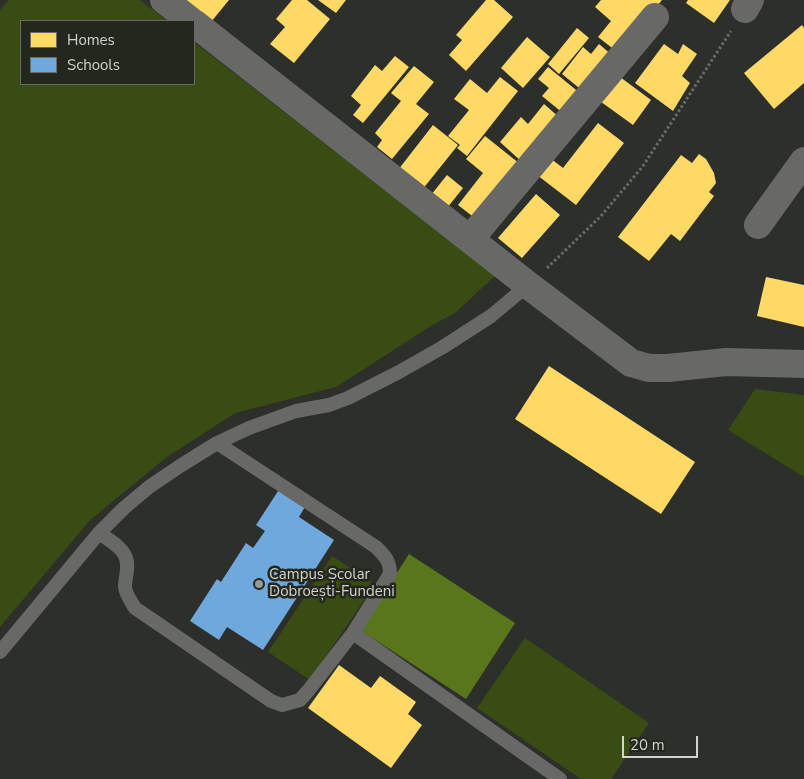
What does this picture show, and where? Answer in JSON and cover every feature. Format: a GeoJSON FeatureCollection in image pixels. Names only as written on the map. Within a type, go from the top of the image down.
{"type":"FeatureCollection","features":[{"type":"Feature","properties":{"kind":"street"},"geometry":{"type":"LineString","coordinates":[[164,0],[189,20]]}},
{"type":"Feature","properties":{"kind":"street"},"geometry":{"type":"LineString","coordinates":[[470,240],[655,17]]}},
{"type":"Feature","properties":{"kind":"street"},"geometry":{"type":"LineString","coordinates":[[195,24],[528,286],[631,362],[649,368],[726,362],[804,364]]}},
{"type":"Feature","properties":{"kind":"street"},"geometry":{"type":"LineString","coordinates":[[758,225],[804,160]]}},
{"type":"Feature","properties":{"kind":"lane"},"geometry":{"type":"LineString","coordinates":[[0,652],[99,533],[124,508],[180,466],[217,443],[277,417],[329,405],[348,398],[399,372],[443,347],[491,316],[528,286]]}},
{"type":"Feature","properties":{"kind":"lane"},"geometry":{"type":"LineString","coordinates":[[99,533],[126,556],[125,588],[135,608],[271,701],[282,706],[300,700],[353,633],[390,574],[390,564],[386,556],[376,547],[338,520],[217,443]]}},
{"type":"Feature","properties":{"kind":"lane"},"geometry":{"type":"LineString","coordinates":[[353,633],[560,779]]}},
{"type":"Feature","properties":{"kind":"path"},"geometry":{"type":"LineString","coordinates":[[528,286],[600,216],[643,166],[748,5]]}},
{"type":"Feature","properties":{"kind":"shaded area"},"geometry":{"type":"Polygon","coordinates":[[[9,0],[140,0],[166,20],[20,20],[20,85],[195,85],[195,43],[495,276],[455,313],[431,326],[336,387],[235,413],[167,457],[90,520],[0,627],[0,10],[9,0]]]}},
{"type":"Feature","properties":{"kind":"shaded area"},"geometry":{"type":"Polygon","coordinates":[[[755,389],[804,395],[804,477],[728,430],[755,389]]]}},
{"type":"Feature","properties":{"kind":"shaded area"},"geometry":{"type":"Polygon","coordinates":[[[409,554],[515,623],[466,699],[360,630],[409,554]]]}},
{"type":"Feature","properties":{"kind":"shaded area"},"geometry":{"type":"Polygon","coordinates":[[[332,556],[375,584],[310,680],[268,652],[332,556]]]}},
{"type":"Feature","properties":{"kind":"shaded area"},"geometry":{"type":"Polygon","coordinates":[[[525,638],[649,723],[611,779],[581,779],[477,708],[525,638]]]}},
{"type":"Feature","properties":{"kind":"building: Homes"},"geometry":{"type":"Polygon","coordinates":[[[184,0],[229,0],[211,22],[184,0]]]}},
{"type":"Feature","properties":{"kind":"building: Homes"},"geometry":{"type":"Polygon","coordinates":[[[292,0],[307,0],[330,19],[294,63],[270,44],[285,27],[276,19],[292,0]]]}},
{"type":"Feature","properties":{"kind":"building: Homes"},"geometry":{"type":"Polygon","coordinates":[[[318,0],[346,0],[336,13],[318,0]]]}},
{"type":"Feature","properties":{"kind":"building: Homes"},"geometry":{"type":"Polygon","coordinates":[[[486,0],[494,0],[513,17],[466,71],[449,55],[462,40],[456,35],[486,0]]]}},
{"type":"Feature","properties":{"kind":"building: Homes"},"geometry":{"type":"Polygon","coordinates":[[[601,0],[662,0],[633,35],[616,51],[598,37],[611,21],[595,7],[601,0]]]}},
{"type":"Feature","properties":{"kind":"building: Homes"},"geometry":{"type":"Polygon","coordinates":[[[688,0],[730,0],[714,23],[686,3],[688,0]]]}},
{"type":"Feature","properties":{"kind":"building: Homes"},"geometry":{"type":"Polygon","coordinates":[[[802,25],[804,28],[804,83],[774,109],[744,73],[802,25]]]}},
{"type":"Feature","properties":{"kind":"building: Homes"},"geometry":{"type":"Polygon","coordinates":[[[577,28],[589,38],[559,74],[548,64],[577,28]]]}},
{"type":"Feature","properties":{"kind":"building: Homes"},"geometry":{"type":"Polygon","coordinates":[[[527,37],[550,57],[523,88],[501,68],[527,37]]]}},
{"type":"Feature","properties":{"kind":"building: Homes"},"geometry":{"type":"Polygon","coordinates":[[[599,44],[613,56],[584,92],[562,74],[583,47],[591,54],[599,44]]]}},
{"type":"Feature","properties":{"kind":"building: Homes"},"geometry":{"type":"Polygon","coordinates":[[[664,44],[678,54],[683,44],[697,54],[682,76],[690,83],[673,111],[635,83],[664,44]]]}},
{"type":"Feature","properties":{"kind":"building: Homes"},"geometry":{"type":"Polygon","coordinates":[[[395,56],[409,67],[363,123],[353,115],[361,105],[351,96],[375,65],[382,71],[395,56]]]}},
{"type":"Feature","properties":{"kind":"building: Homes"},"geometry":{"type":"Polygon","coordinates":[[[414,66],[434,82],[416,104],[429,114],[392,159],[377,147],[382,140],[375,133],[401,101],[391,93],[414,66]]]}},
{"type":"Feature","properties":{"kind":"building: Homes"},"geometry":{"type":"Polygon","coordinates":[[[548,67],[581,94],[564,114],[542,96],[549,88],[538,79],[548,67]]]}},
{"type":"Feature","properties":{"kind":"building: Homes"},"geometry":{"type":"Polygon","coordinates":[[[616,74],[651,100],[633,125],[597,99],[616,74]]]}},
{"type":"Feature","properties":{"kind":"building: Homes"},"geometry":{"type":"Polygon","coordinates":[[[500,77],[518,91],[467,156],[457,148],[460,145],[448,136],[469,110],[454,99],[470,79],[487,93],[500,77]]]}},
{"type":"Feature","properties":{"kind":"building: Homes"},"geometry":{"type":"Polygon","coordinates":[[[544,104],[560,118],[522,162],[500,142],[521,117],[528,124],[544,104]]]}},
{"type":"Feature","properties":{"kind":"building: Homes"},"geometry":{"type":"Polygon","coordinates":[[[598,123],[624,143],[576,205],[537,175],[550,158],[563,168],[598,123]]]}},
{"type":"Feature","properties":{"kind":"building: Homes"},"geometry":{"type":"Polygon","coordinates":[[[433,125],[458,145],[422,190],[398,170],[433,125]]]}},
{"type":"Feature","properties":{"kind":"building: Homes"},"geometry":{"type":"Polygon","coordinates":[[[485,136],[520,164],[476,219],[458,205],[483,173],[466,159],[485,136]]]}},
{"type":"Feature","properties":{"kind":"building: Homes"},"geometry":{"type":"Polygon","coordinates":[[[699,154],[706,159],[714,173],[716,183],[709,192],[714,196],[680,241],[671,234],[649,261],[618,237],[681,155],[692,163],[699,154]]]}},
{"type":"Feature","properties":{"kind":"building: Homes"},"geometry":{"type":"Polygon","coordinates":[[[447,175],[463,188],[447,208],[431,195],[447,175]]]}},
{"type":"Feature","properties":{"kind":"building: Homes"},"geometry":{"type":"Polygon","coordinates":[[[536,194],[560,215],[522,258],[498,238],[536,194]]]}},
{"type":"Feature","properties":{"kind":"building: Homes"},"geometry":{"type":"Polygon","coordinates":[[[766,277],[804,285],[804,327],[757,316],[766,277]]]}},
{"type":"Feature","properties":{"kind":"building: Homes"},"geometry":{"type":"Polygon","coordinates":[[[549,366],[695,462],[661,514],[515,419],[549,366]]]}},
{"type":"Feature","properties":{"kind":"building: Homes"},"geometry":{"type":"Polygon","coordinates":[[[339,665],[371,688],[380,676],[416,702],[408,714],[422,725],[391,768],[308,708],[339,665]]]}},
{"type":"Feature","properties":{"kind":"building: Schools"},"geometry":{"type":"Polygon","coordinates":[[[280,488],[306,505],[299,517],[334,540],[263,650],[227,627],[219,640],[190,621],[217,579],[221,582],[246,543],[253,548],[265,531],[256,525],[280,488]]]}},
{"type":"Feature","properties":{"kind":"place","name":"Campus Școlar Dobroești-Fundeni"},"geometry":{"type":"Point","coordinates":[259,584]}}]}
